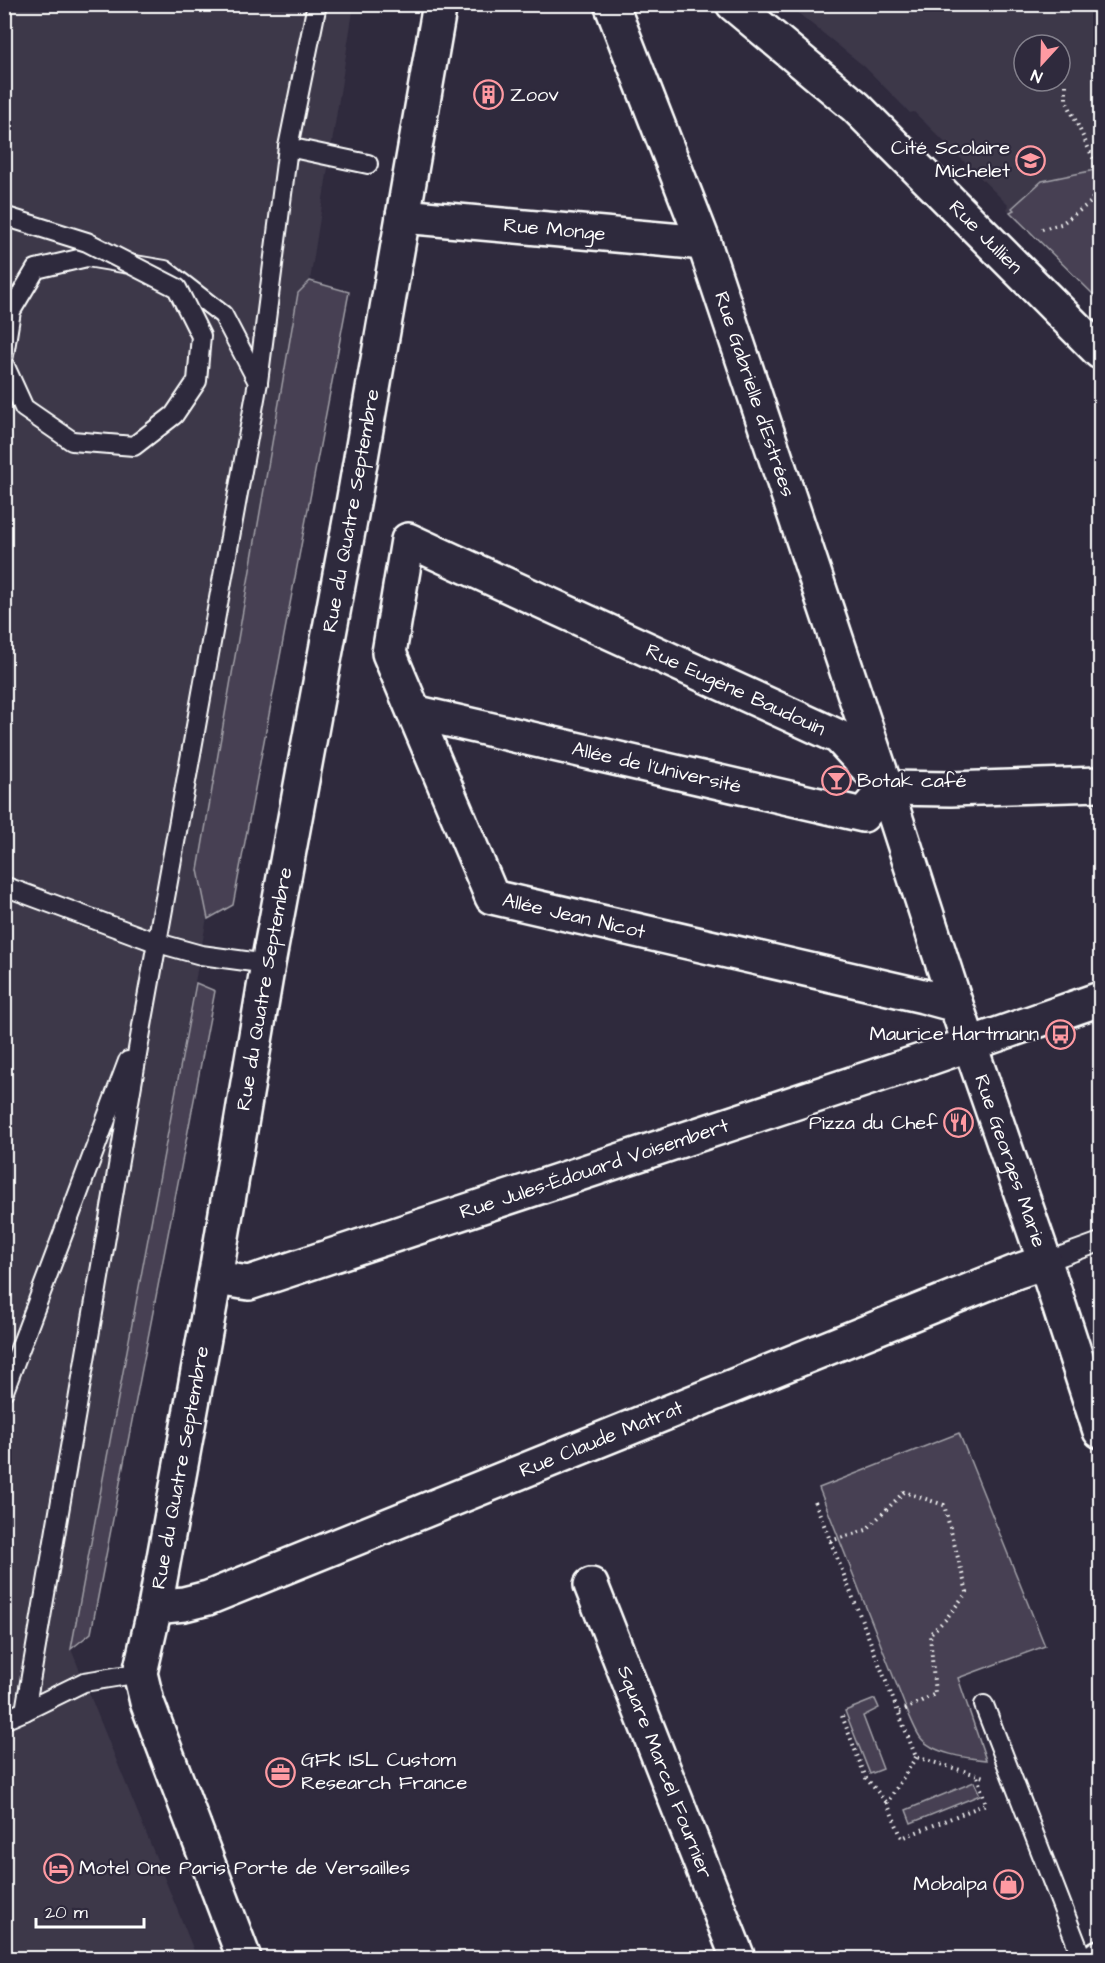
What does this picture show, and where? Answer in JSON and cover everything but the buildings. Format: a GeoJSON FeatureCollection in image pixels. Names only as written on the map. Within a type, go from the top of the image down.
{"type":"FeatureCollection","features":[{"type":"Feature","properties":{"kind":"street","name":"Rue du Quatre Septembre"},"geometry":{"type":"LineString","coordinates":[[244,1959],[147,1702],[140,1673],[155,1607],[215,1278],[268,964],[351,516],[440,4]]}},
{"type":"Feature","properties":{"kind":"street","name":"Rue Gabrielle d'Estrées"},"geometry":{"type":"LineString","coordinates":[[611,4],[704,243],[886,788]]}},
{"type":"Feature","properties":{"kind":"street","name":"Rue Jullien"},"geometry":{"type":"LineString","coordinates":[[734,4],[856,107],[1101,352]]}},
{"type":"Feature","properties":{"kind":"street","name":"Rue Monge"},"geometry":{"type":"LineString","coordinates":[[403,216],[704,243]]}},
{"type":"Feature","properties":{"kind":"street","name":"Rue Eugène Baudouin"},"geometry":{"type":"LineString","coordinates":[[408,540],[839,737],[886,788]]}},
{"type":"Feature","properties":{"kind":"street","name":"Allée Jean Nicot"},"geometry":{"type":"LineString","coordinates":[[408,540],[389,653],[492,897],[956,1005]]}},
{"type":"Feature","properties":{"kind":"street","name":"Allée de l'Université"},"geometry":{"type":"LineString","coordinates":[[414,712],[863,815],[886,788]]}},
{"type":"Feature","properties":{"kind":"street"},"geometry":{"type":"LineString","coordinates":[[886,788],[951,789],[1101,784]]}},
{"type":"Feature","properties":{"kind":"street","name":"Rue Georges Marie"},"geometry":{"type":"LineString","coordinates":[[886,788],[956,1005],[1101,1431]]}},
{"type":"Feature","properties":{"kind":"street","name":"Rue Jules-Édouard Voisembert"},"geometry":{"type":"LineString","coordinates":[[215,1278],[249,1283],[970,1045],[1101,999]]}},
{"type":"Feature","properties":{"kind":"street","name":"Rue Claude Matrat"},"geometry":{"type":"LineString","coordinates":[[155,1607],[184,1604],[208,1598],[1045,1262]]}},
{"type":"Feature","properties":{"kind":"street","name":"Square Marcel Fournier"},"geometry":{"type":"LineString","coordinates":[[591,1585],[738,1959]]}},
{"type":"Feature","properties":{"kind":"lane"},"geometry":{"type":"LineString","coordinates":[[25,1711],[143,1020],[258,382],[288,147],[317,4]]}},
{"type":"Feature","properties":{"kind":"lane"},"geometry":{"type":"LineString","coordinates":[[288,147],[368,164]]}},
{"type":"Feature","properties":{"kind":"lane"},"geometry":{"type":"LineString","coordinates":[[4,216],[87,242],[177,288],[201,336],[197,381],[174,414],[134,446],[72,441],[24,408],[4,364]]}},
{"type":"Feature","properties":{"kind":"lane"},"geometry":{"type":"LineString","coordinates":[[4,355],[10,311],[36,268],[87,257],[165,270],[223,315],[258,382]]}},
{"type":"Feature","properties":{"kind":"lane"},"geometry":{"type":"LineString","coordinates":[[4,886],[158,943],[201,955],[268,964]]}},
{"type":"Feature","properties":{"kind":"lane"},"geometry":{"type":"LineString","coordinates":[[4,1391],[143,1020]]}},
{"type":"Feature","properties":{"kind":"lane"},"geometry":{"type":"LineString","coordinates":[[1045,1262],[1101,1242]]}},
{"type":"Feature","properties":{"kind":"lane"},"geometry":{"type":"LineString","coordinates":[[4,1720],[84,1682],[140,1673]]}},
{"type":"Feature","properties":{"kind":"lane"},"geometry":{"type":"LineString","coordinates":[[984,1705],[1082,1959]]}},
{"type":"Feature","properties":{"kind":"path"},"geometry":{"type":"LineString","coordinates":[[1066,93],[1066,100],[1101,173]]}},
{"type":"Feature","properties":{"kind":"path"},"geometry":{"type":"LineString","coordinates":[[1042,229],[1061,224],[1091,202],[1101,181]]}},
{"type":"Feature","properties":{"kind":"path"},"geometry":{"type":"LineString","coordinates":[[831,1541],[867,1530],[904,1492],[944,1505],[968,1592],[930,1634],[935,1694],[898,1713]]}},
{"type":"Feature","properties":{"kind":"path"},"geometry":{"type":"LineString","coordinates":[[815,1502],[916,1757]]}},
{"type":"Feature","properties":{"kind":"path"},"geometry":{"type":"LineString","coordinates":[[842,1716],[866,1778],[887,1803],[902,1838],[986,1804],[976,1775]]}},
{"type":"Feature","properties":{"kind":"path"},"geometry":{"type":"LineString","coordinates":[[916,1757],[1016,1787]]}},
{"type":"Feature","properties":{"kind":"path"},"geometry":{"type":"LineString","coordinates":[[887,1803],[916,1757]]}},
{"type":"Feature","properties":{"kind":"shaded area"},"geometry":{"type":"Polygon","coordinates":[[[5,5],[354,5],[310,281],[320,310],[71,1649],[197,1958],[5,1958],[5,5]]]}},
{"type":"Feature","properties":{"kind":"shaded area","name":"Cité Scolaire Michelet"},"geometry":{"type":"Polygon","coordinates":[[[788,5],[1100,5],[1100,301],[914,112],[910,113],[865,67],[788,5]]]}},
{"type":"Feature","properties":{"kind":"shaded area"},"geometry":{"type":"Polygon","coordinates":[[[1100,169],[1100,301],[1010,212],[1042,181],[1100,169]]]}},
{"type":"Feature","properties":{"kind":"shaded area"},"geometry":{"type":"Polygon","coordinates":[[[310,281],[349,292],[233,905],[208,919],[198,870],[298,293],[310,281]]]}},
{"type":"Feature","properties":{"kind":"shaded area"},"geometry":{"type":"Polygon","coordinates":[[[196,983],[215,991],[91,1633],[71,1649],[196,983]]]}},
{"type":"Feature","properties":{"kind":"shaded area"},"geometry":{"type":"Polygon","coordinates":[[[959,1433],[1045,1646],[958,1678],[986,1760],[941,1751],[920,1737],[905,1706],[819,1488],[959,1433]]]}},
{"type":"Feature","properties":{"kind":"shaded area"},"geometry":{"type":"Polygon","coordinates":[[[875,1699],[879,1708],[863,1716],[883,1769],[870,1774],[845,1711],[875,1699]]]}},
{"type":"Feature","properties":{"kind":"shaded area"},"geometry":{"type":"Polygon","coordinates":[[[974,1782],[980,1795],[911,1823],[906,1810],[974,1782]]]}},
{"type":"Feature","properties":{"kind":"place","name":"Zoov"},"geometry":{"type":"Point","coordinates":[489,95]}},
{"type":"Feature","properties":{"kind":"place","name":"Cité Scolaire Michelet"},"geometry":{"type":"Point","coordinates":[1031,160]}},
{"type":"Feature","properties":{"kind":"place","name":"Botak café"},"geometry":{"type":"Point","coordinates":[836,781]}},
{"type":"Feature","properties":{"kind":"place","name":"Maurice Hartmann"},"geometry":{"type":"Point","coordinates":[1060,1034]}},
{"type":"Feature","properties":{"kind":"place","name":"Pizza du Chef"},"geometry":{"type":"Point","coordinates":[959,1123]}},
{"type":"Feature","properties":{"kind":"place","name":"GFK ISL Custom Research France"},"geometry":{"type":"Point","coordinates":[280,1772]}},
{"type":"Feature","properties":{"kind":"place","name":"Motel One Paris Porte de Versailles"},"geometry":{"type":"Point","coordinates":[58,1868]}},
{"type":"Feature","properties":{"kind":"place","name":"Mobalpa"},"geometry":{"type":"Point","coordinates":[1008,1884]}}]}
